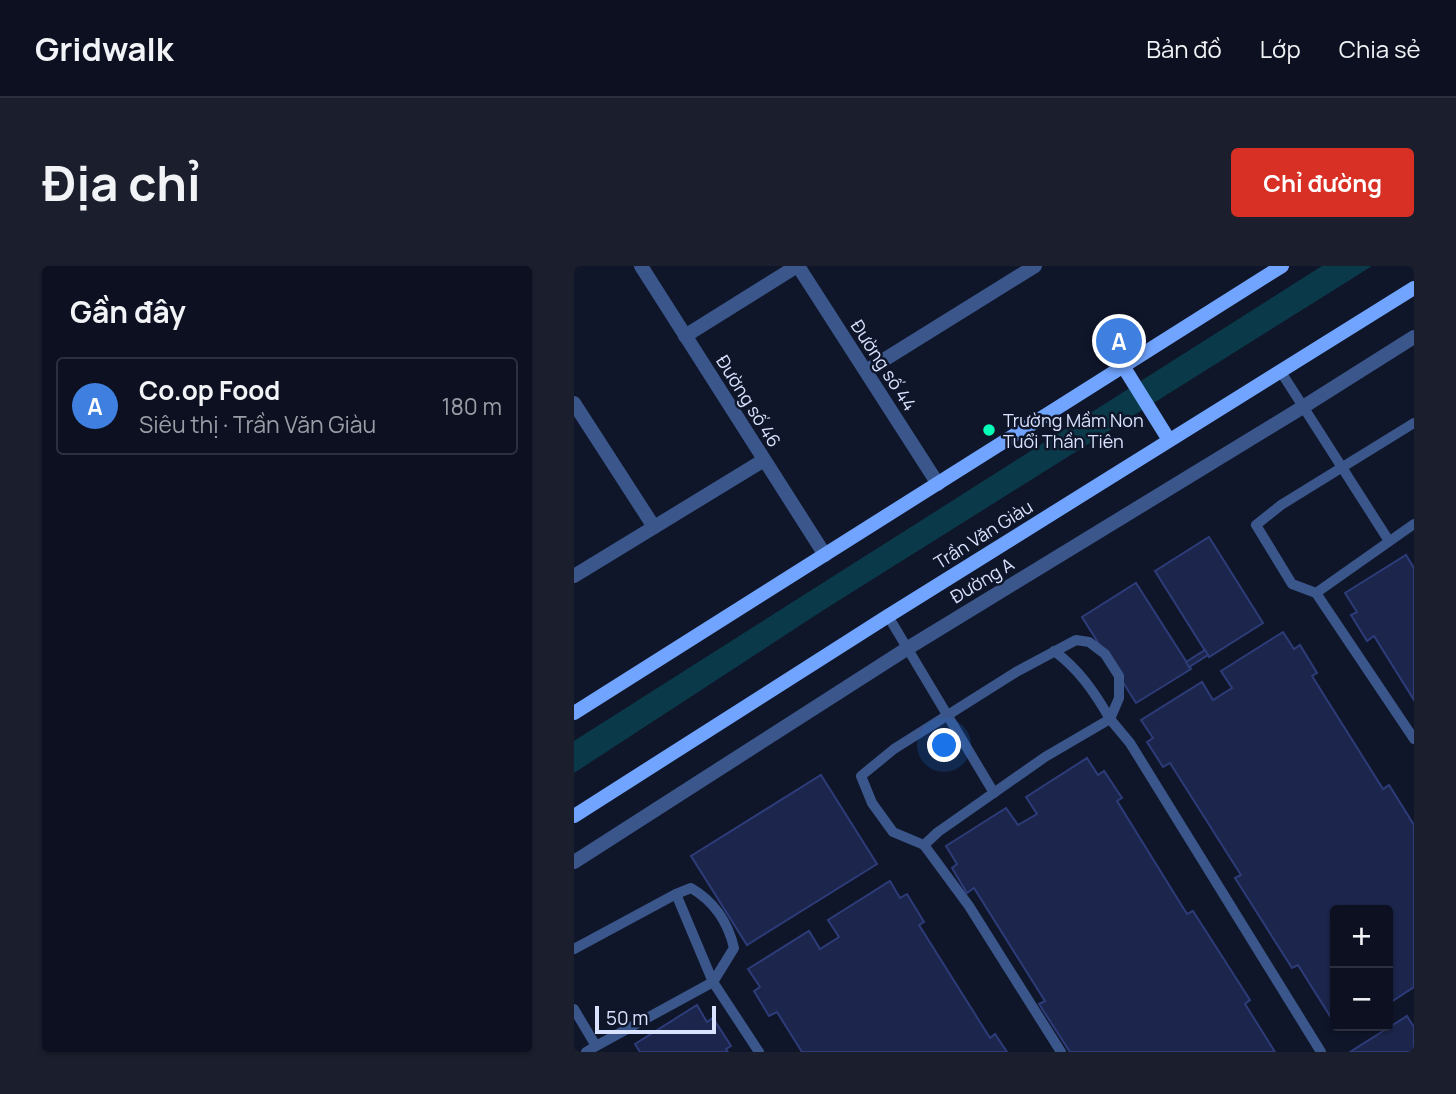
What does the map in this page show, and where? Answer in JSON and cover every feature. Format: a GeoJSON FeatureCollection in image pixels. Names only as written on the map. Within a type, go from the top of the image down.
{"type":"FeatureCollection","features":[{"type":"Feature","properties":{"kind":"main road"},"geometry":{"type":"LineString","coordinates":[[574,713],[1282,266]]}},
{"type":"Feature","properties":{"kind":"main road","name":"Trần Văn Giàu"},"geometry":{"type":"LineString","coordinates":[[574,816],[888,616],[1414,288]]}},
{"type":"Feature","properties":{"kind":"main road"},"geometry":{"type":"LineString","coordinates":[[1123,366],[1169,440]]}},
{"type":"Feature","properties":{"kind":"street","name":"Đường số 46"},"geometry":{"type":"LineString","coordinates":[[641,266],[825,555]]}},
{"type":"Feature","properties":{"kind":"street"},"geometry":{"type":"LineString","coordinates":[[685,336],[798,266]]}},
{"type":"Feature","properties":{"kind":"street","name":"Đường số 44"},"geometry":{"type":"LineString","coordinates":[[798,266],[938,484]]}},
{"type":"Feature","properties":{"kind":"street"},"geometry":{"type":"LineString","coordinates":[[866,372],[1035,266]]}},
{"type":"Feature","properties":{"kind":"street","name":"Đường A"},"geometry":{"type":"LineString","coordinates":[[574,862],[908,648],[1414,337]]}},
{"type":"Feature","properties":{"kind":"street"},"geometry":{"type":"LineString","coordinates":[[574,403],[654,527]]}},
{"type":"Feature","properties":{"kind":"street"},"geometry":{"type":"LineString","coordinates":[[574,576],[764,460]]}},
{"type":"Feature","properties":{"kind":"lane"},"geometry":{"type":"LineString","coordinates":[[1281,372],[1388,541]]}},
{"type":"Feature","properties":{"kind":"lane"},"geometry":{"type":"LineString","coordinates":[[1414,423],[1281,505],[1256,525],[1292,584],[1316,593],[1414,739]]}},
{"type":"Feature","properties":{"kind":"lane"},"geometry":{"type":"LineString","coordinates":[[1316,593],[1414,524]]}},
{"type":"Feature","properties":{"kind":"lane"},"geometry":{"type":"LineString","coordinates":[[888,616],[994,793]]}},
{"type":"Feature","properties":{"kind":"lane"},"geometry":{"type":"LineString","coordinates":[[924,845],[937,832],[1045,757],[1110,719],[1119,698],[1119,676],[1105,654],[1089,642],[1076,640],[1017,672],[894,749],[861,776],[872,803],[893,832],[924,845],[969,906],[1060,1052]]}},
{"type":"Feature","properties":{"kind":"lane"},"geometry":{"type":"LineString","coordinates":[[1054,651],[1072,665],[1130,743],[1321,1052]]}},
{"type":"Feature","properties":{"kind":"lane"},"geometry":{"type":"LineString","coordinates":[[574,949],[691,888],[704,895],[717,909],[730,930],[734,948],[713,982],[591,1049],[574,1009]]}},
{"type":"Feature","properties":{"kind":"lane"},"geometry":{"type":"LineString","coordinates":[[676,894],[713,982],[759,1052]]}},
{"type":"Feature","properties":{"kind":"water"},"geometry":{"type":"Polygon","coordinates":[[[1322,266],[1372,266],[822,611],[574,773],[574,741],[1322,266]]]}},
{"type":"Feature","properties":{"kind":"building"},"geometry":{"type":"Polygon","coordinates":[[[1209,537],[1263,623],[1209,657],[1155,571],[1209,537]]]}},
{"type":"Feature","properties":{"kind":"building"},"geometry":{"type":"Polygon","coordinates":[[[1406,555],[1414,568],[1414,700],[1374,636],[1367,641],[1351,615],[1357,612],[1345,593],[1406,555]]]}},
{"type":"Feature","properties":{"kind":"building"},"geometry":{"type":"Polygon","coordinates":[[[1136,583],[1191,669],[1136,703],[1082,617],[1136,583]]]}},
{"type":"Feature","properties":{"kind":"building"},"geometry":{"type":"Polygon","coordinates":[[[1283,632],[1294,649],[1300,645],[1317,673],[1312,676],[1383,789],[1389,785],[1414,825],[1414,987],[1393,1001],[1393,905],[1330,905],[1330,1016],[1298,965],[1292,968],[1235,878],[1241,875],[1170,763],[1163,767],[1147,742],[1153,738],[1141,720],[1202,682],[1213,700],[1232,688],[1221,671],[1283,632]]]}},
{"type":"Feature","properties":{"kind":"building"},"geometry":{"type":"Polygon","coordinates":[[[1205,650],[1208,655],[1189,667],[1186,662],[1205,650]]]}},
{"type":"Feature","properties":{"kind":"building"},"geometry":{"type":"Polygon","coordinates":[[[1087,758],[1098,775],[1104,771],[1122,798],[1117,801],[1187,914],[1193,911],[1250,1000],[1245,1004],[1275,1052],[1070,1052],[1039,1004],[1045,1001],[974,888],[967,893],[952,868],[957,864],[946,846],[1006,808],[1018,825],[1037,814],[1026,797],[1087,758]]]}},
{"type":"Feature","properties":{"kind":"building"},"geometry":{"type":"Polygon","coordinates":[[[821,775],[877,864],[747,945],[691,856],[821,775]]]}},
{"type":"Feature","properties":{"kind":"building"},"geometry":{"type":"Polygon","coordinates":[[[890,881],[900,898],[907,894],[924,922],[919,925],[990,1038],[995,1034],[1007,1052],[802,1052],[777,1012],[769,1016],[754,991],[760,987],[748,969],[809,931],[820,949],[839,937],[828,920],[890,881]]]}},
{"type":"Feature","properties":{"kind":"building"},"geometry":{"type":"Polygon","coordinates":[[[697,1005],[707,1022],[713,1018],[731,1046],[726,1049],[728,1052],[640,1052],[635,1044],[697,1005]]]}},
{"type":"Feature","properties":{"kind":"building"},"geometry":{"type":"Polygon","coordinates":[[[1407,1016],[1414,1027],[1414,1052],[1350,1052],[1383,1031],[1393,1031],[1393,1025],[1407,1016]]]}},
{"type":"Feature","properties":{"kind":"place","name":"Co.op Food"},"geometry":{"type":"Point","coordinates":[1119,341]}},
{"type":"Feature","properties":{"kind":"place","name":"Trường Mầm Non Tuổi Thần Tiên"},"geometry":{"type":"Point","coordinates":[989,430]}}]}
